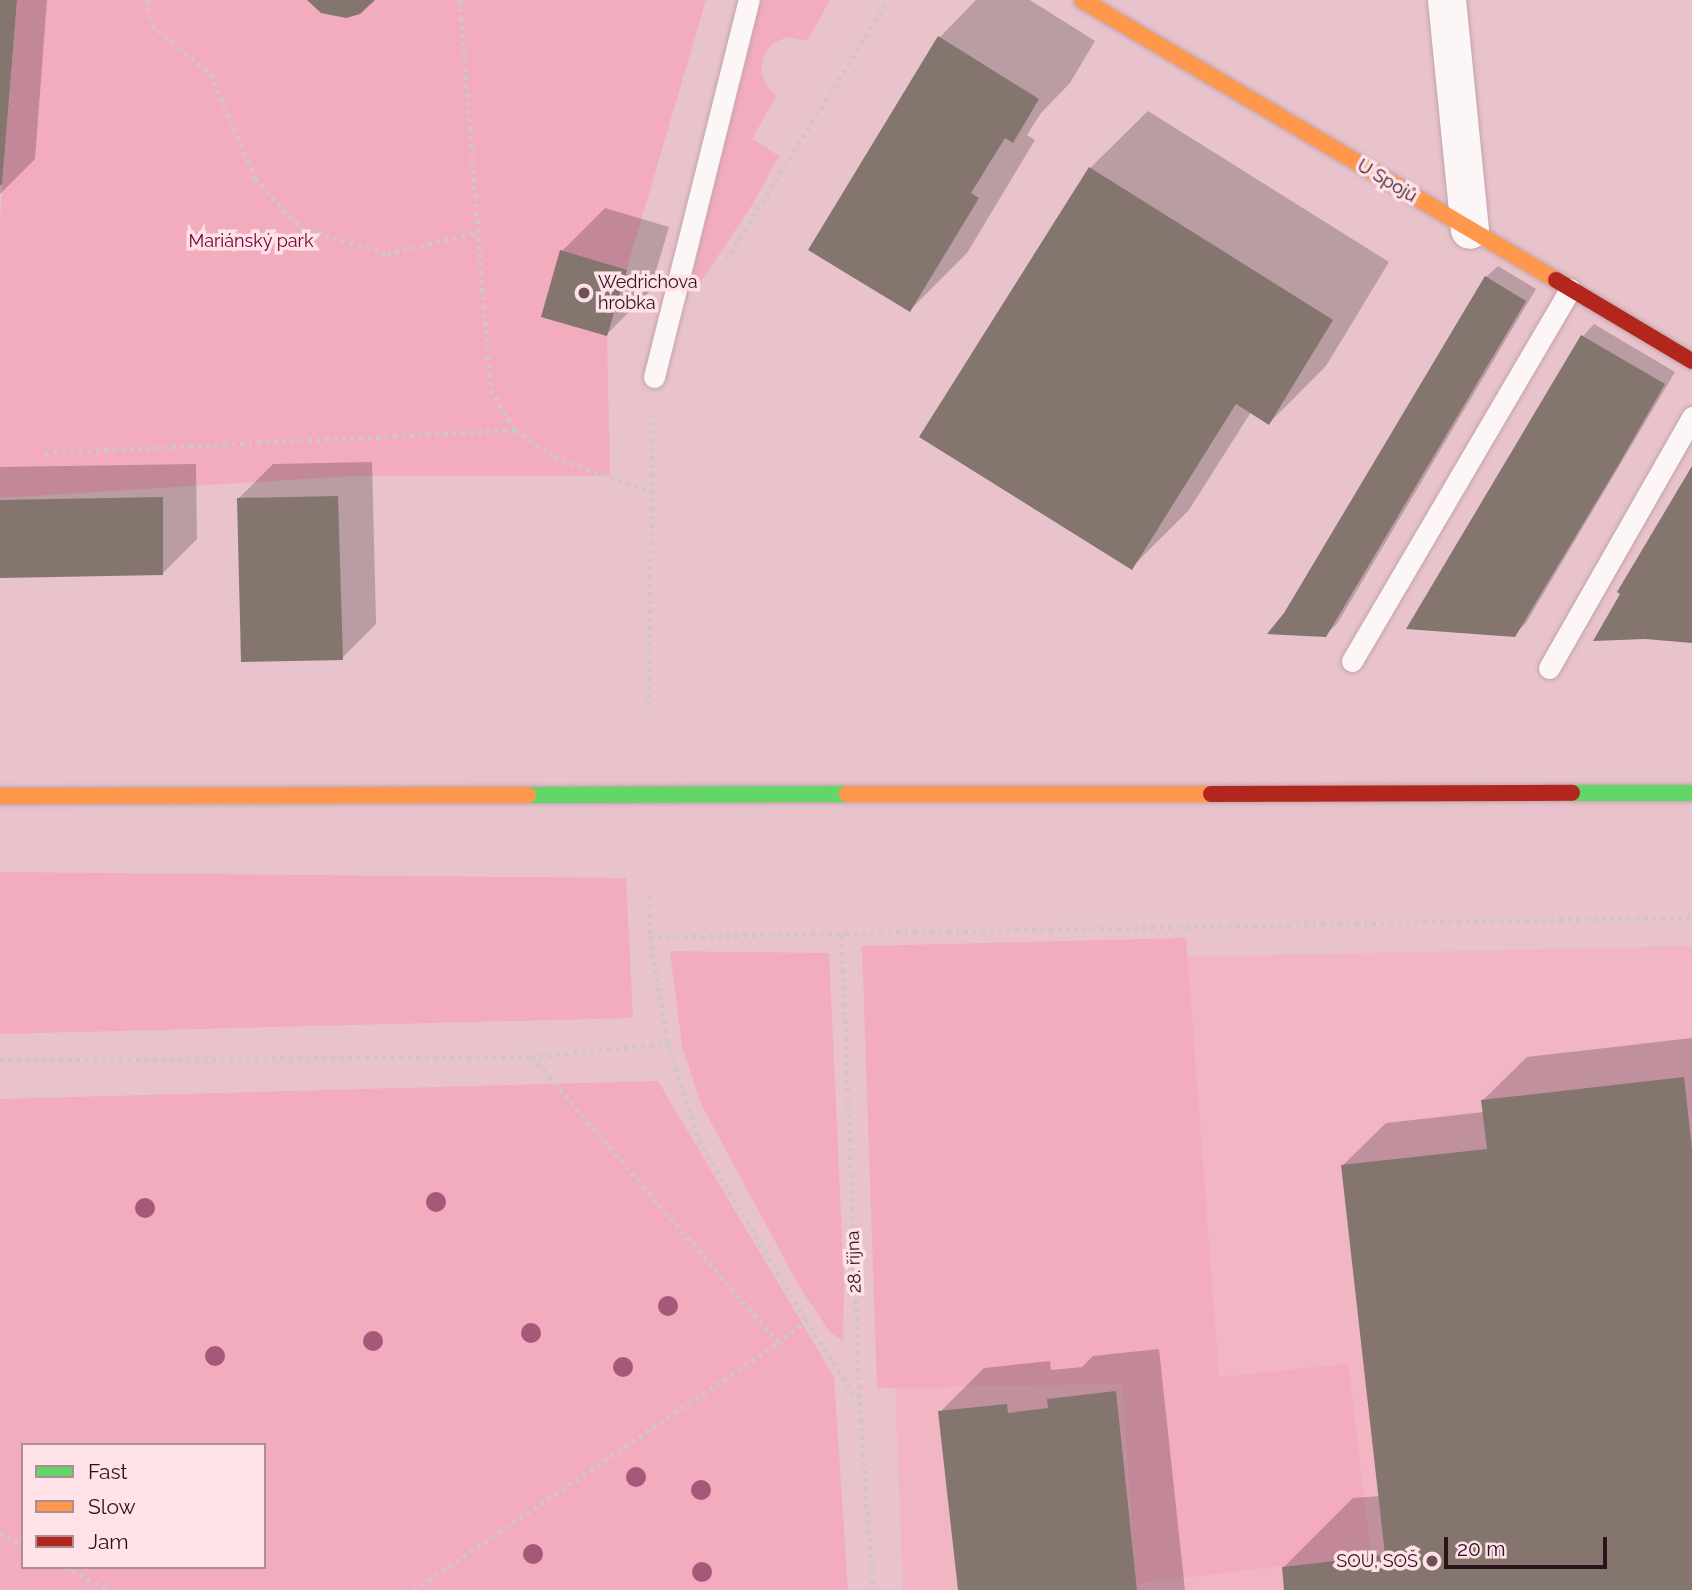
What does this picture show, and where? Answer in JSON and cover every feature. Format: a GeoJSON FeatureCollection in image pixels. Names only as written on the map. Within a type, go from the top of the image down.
{"type":"FeatureCollection","features":[{"type":"Feature","properties":{"kind":"main road","name":"U Spojů"},"geometry":{"type":"LineString","coordinates":[[1082,0],[1692,361]]}},
{"type":"Feature","properties":{"kind":"main road"},"geometry":{"type":"LineString","coordinates":[[0,796],[1692,793]]}},
{"type":"Feature","properties":{"kind":"street"},"geometry":{"type":"LineString","coordinates":[[1447,0],[1469,230]]}},
{"type":"Feature","properties":{"kind":"lane"},"geometry":{"type":"LineString","coordinates":[[654,376],[749,0]]}},
{"type":"Feature","properties":{"kind":"lane"},"geometry":{"type":"LineString","coordinates":[[1352,661],[1570,289]]}},
{"type":"Feature","properties":{"kind":"lane"},"geometry":{"type":"LineString","coordinates":[[1549,668],[1692,417]]}},
{"type":"Feature","properties":{"kind":"path"},"geometry":{"type":"LineString","coordinates":[[147,0],[152,25],[211,74],[256,178],[302,228],[387,254],[478,232]]}},
{"type":"Feature","properties":{"kind":"path"},"geometry":{"type":"LineString","coordinates":[[460,0],[491,390],[515,430],[555,457],[652,492]]}},
{"type":"Feature","properties":{"kind":"path"},"geometry":{"type":"LineString","coordinates":[[720,271],[888,0]]}},
{"type":"Feature","properties":{"kind":"path"},"geometry":{"type":"LineString","coordinates":[[648,706],[654,376]]}},
{"type":"Feature","properties":{"kind":"path"},"geometry":{"type":"LineString","coordinates":[[45,453],[515,430]]}},
{"type":"Feature","properties":{"kind":"path"},"geometry":{"type":"LineString","coordinates":[[650,896],[650,937],[668,1043],[699,1141],[806,1320],[860,1402]]}},
{"type":"Feature","properties":{"kind":"path"},"geometry":{"type":"LineString","coordinates":[[650,937],[1692,917]]}},
{"type":"Feature","properties":{"kind":"path","name":"28. října"},"geometry":{"type":"LineString","coordinates":[[842,934],[860,1402],[873,1590]]}},
{"type":"Feature","properties":{"kind":"path"},"geometry":{"type":"LineString","coordinates":[[0,1060],[531,1057],[668,1043]]}},
{"type":"Feature","properties":{"kind":"path"},"geometry":{"type":"LineString","coordinates":[[531,1057],[778,1342]]}},
{"type":"Feature","properties":{"kind":"path"},"geometry":{"type":"LineString","coordinates":[[414,1590],[778,1342],[806,1320]]}},
{"type":"Feature","properties":{"kind":"path"},"geometry":{"type":"LineString","coordinates":[[0,1533],[21,1544]]}},
{"type":"Feature","properties":{"kind":"path"},"geometry":{"type":"LineString","coordinates":[[69,1569],[108,1590]]}},
{"type":"Feature","properties":{"kind":"shaded area"},"geometry":{"type":"Polygon","coordinates":[[[1692,946],[1692,1590],[903,1590],[895,1384],[1175,957],[1692,946]]]}},
{"type":"Feature","properties":{"kind":"green space","name":"Mariánský park"},"geometry":{"type":"Polygon","coordinates":[[[17,0],[706,0],[607,336],[610,476],[352,476],[0,498],[0,217],[17,0]]]}},
{"type":"Feature","properties":{"kind":"green space"},"geometry":{"type":"Polygon","coordinates":[[[759,0],[830,0],[807,41],[787,37],[772,44],[763,58],[761,72],[766,85],[776,96],[752,139],[779,156],[752,205],[696,289],[690,286],[759,0]]]}},
{"type":"Feature","properties":{"kind":"green space"},"geometry":{"type":"Polygon","coordinates":[[[0,872],[626,878],[633,1018],[0,1034],[0,872]]]}},
{"type":"Feature","properties":{"kind":"green space"},"geometry":{"type":"Polygon","coordinates":[[[1186,938],[1219,1377],[1348,1364],[1371,1556],[1136,1583],[1122,1384],[877,1388],[862,946],[1186,938]]]}},
{"type":"Feature","properties":{"kind":"green space"},"geometry":{"type":"Polygon","coordinates":[[[670,951],[829,953],[844,1282],[843,1341],[830,1332],[799,1286],[701,1104],[682,1046],[670,951]]]}},
{"type":"Feature","properties":{"kind":"green space"},"geometry":{"type":"Polygon","coordinates":[[[658,1081],[834,1377],[848,1590],[0,1590],[0,1099],[658,1081]]]}},
{"type":"Feature","properties":{"kind":"building"},"geometry":{"type":"Polygon","coordinates":[[[0,0],[17,0],[2,185],[0,185],[0,0]]]}},
{"type":"Feature","properties":{"kind":"building"},"geometry":{"type":"Polygon","coordinates":[[[307,0],[375,0],[360,14],[346,18],[321,13],[307,0]]]}},
{"type":"Feature","properties":{"kind":"building"},"geometry":{"type":"Polygon","coordinates":[[[938,36],[1039,99],[1013,143],[1005,138],[971,193],[979,198],[910,312],[808,250],[938,36]]]}},
{"type":"Feature","properties":{"kind":"building"},"geometry":{"type":"Polygon","coordinates":[[[1089,167],[1333,320],[1269,425],[1236,404],[1132,570],[919,437],[1089,167]]]}},
{"type":"Feature","properties":{"kind":"building","name":"Wedrichova hrobka"},"geometry":{"type":"Polygon","coordinates":[[[560,250],[627,270],[607,336],[541,317],[560,250]]]}},
{"type":"Feature","properties":{"kind":"building"},"geometry":{"type":"Polygon","coordinates":[[[1485,276],[1526,301],[1326,637],[1267,634],[1284,613],[1485,276]]]}},
{"type":"Feature","properties":{"kind":"building"},"geometry":{"type":"Polygon","coordinates":[[[1581,335],[1665,384],[1616,469],[1515,637],[1406,629],[1581,335]]]}},
{"type":"Feature","properties":{"kind":"building"},"geometry":{"type":"Polygon","coordinates":[[[1692,466],[1692,643],[1645,639],[1593,641],[1620,594],[1617,592],[1692,466]]]}},
{"type":"Feature","properties":{"kind":"building"},"geometry":{"type":"Polygon","coordinates":[[[338,496],[343,660],[241,662],[237,498],[338,496]]]}},
{"type":"Feature","properties":{"kind":"building"},"geometry":{"type":"Polygon","coordinates":[[[163,497],[163,575],[0,578],[0,500],[163,497]]]}},
{"type":"Feature","properties":{"kind":"building"},"geometry":{"type":"Polygon","coordinates":[[[1684,1077],[1692,1149],[1692,1590],[1284,1590],[1282,1567],[1385,1555],[1341,1165],[1487,1149],[1481,1100],[1684,1077]]]}},
{"type":"Feature","properties":{"kind":"building"},"geometry":{"type":"Polygon","coordinates":[[[1116,1391],[1137,1590],[958,1590],[938,1411],[1007,1404],[1008,1413],[1048,1408],[1047,1399],[1116,1391]]]}},
{"type":"Feature","properties":{"kind":"traffic: fast"},"geometry":{"type":"LineString","coordinates":[[1572,793],[1692,793]]}},
{"type":"Feature","properties":{"kind":"traffic: fast"},"geometry":{"type":"LineString","coordinates":[[528,795],[847,794]]}},
{"type":"Feature","properties":{"kind":"traffic: slow"},"geometry":{"type":"LineString","coordinates":[[1082,0],[1556,280]]}},
{"type":"Feature","properties":{"kind":"traffic: slow"},"geometry":{"type":"LineString","coordinates":[[847,794],[1211,794]]}},
{"type":"Feature","properties":{"kind":"traffic: slow"},"geometry":{"type":"LineString","coordinates":[[0,796],[528,795]]}},
{"type":"Feature","properties":{"kind":"traffic: jam"},"geometry":{"type":"LineString","coordinates":[[1556,280],[1692,361]]}},
{"type":"Feature","properties":{"kind":"traffic: jam"},"geometry":{"type":"LineString","coordinates":[[1211,794],[1572,793]]}},
{"type":"Feature","properties":{"kind":"place","name":"Wedrichova hrobka"},"geometry":{"type":"Point","coordinates":[584,293]}},
{"type":"Feature","properties":{"kind":"place","name":"SOU, SOŠ"},"geometry":{"type":"Point","coordinates":[1432,1561]}}]}
